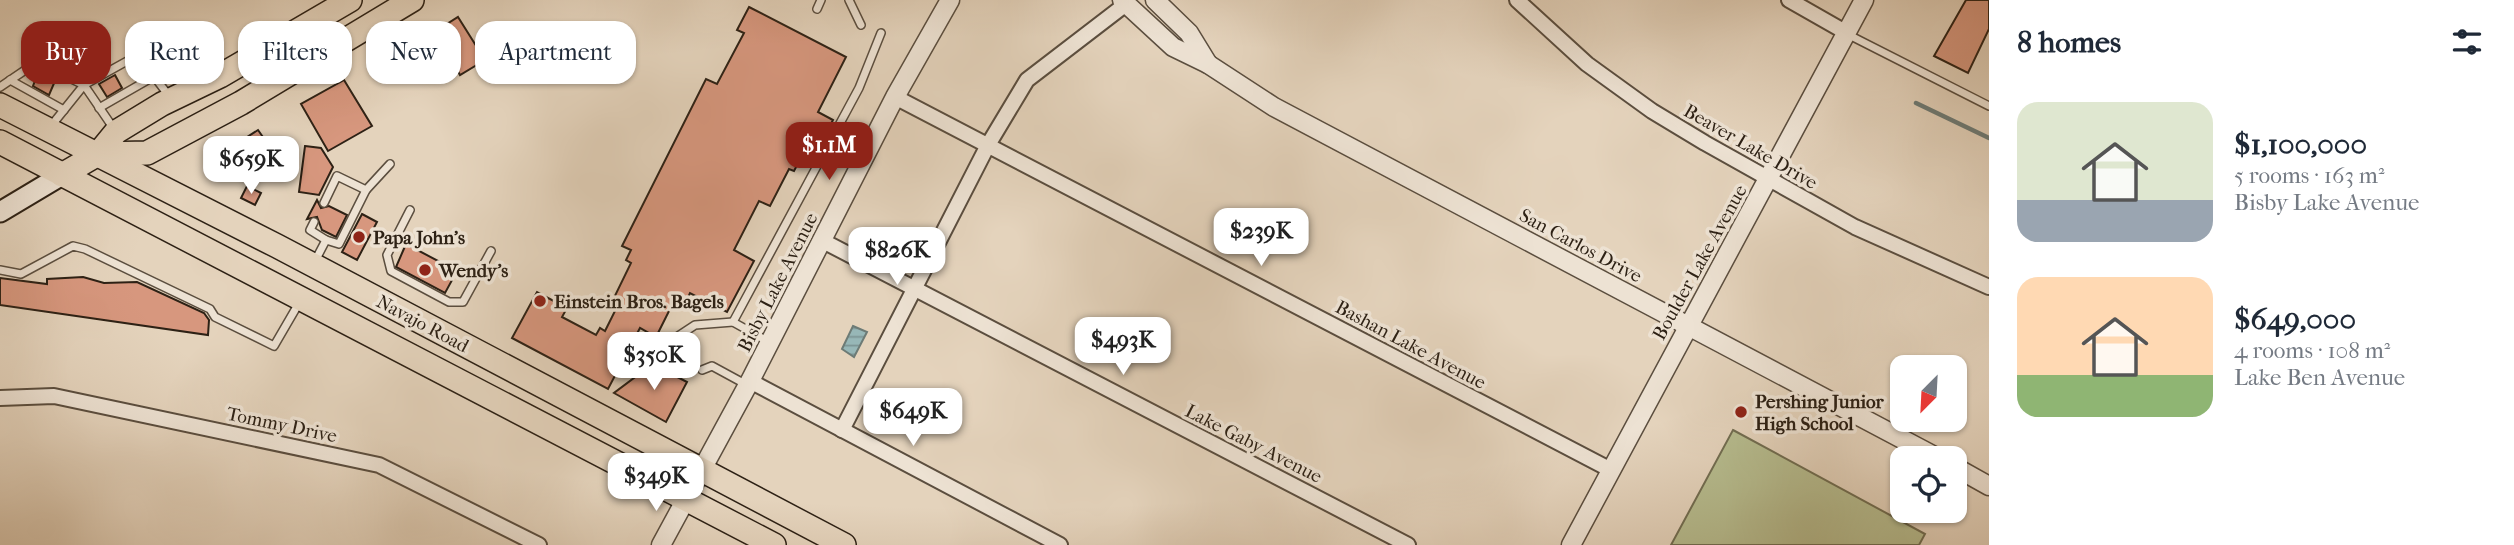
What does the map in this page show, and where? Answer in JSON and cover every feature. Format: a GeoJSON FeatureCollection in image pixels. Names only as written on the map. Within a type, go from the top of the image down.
{"type":"FeatureCollection","features":[{"type":"Feature","properties":{"kind":"main road"},"geometry":{"type":"LineString","coordinates":[[0,212],[98,154],[116,132],[171,99],[220,76],[350,0]]}},
{"type":"Feature","properties":{"kind":"main road"},"geometry":{"type":"LineString","coordinates":[[98,154],[147,153],[241,103],[412,0]]}},
{"type":"Feature","properties":{"kind":"main road","name":"Navajo Road"},"geometry":{"type":"LineString","coordinates":[[0,105],[313,265],[844,545]]}},
{"type":"Feature","properties":{"kind":"main road","name":"Navajo Road"},"geometry":{"type":"LineString","coordinates":[[0,142],[774,545]]}},
{"type":"Feature","properties":{"kind":"main road"},"geometry":{"type":"LineString","coordinates":[[376,336],[398,338],[454,367],[466,368],[482,354]]}},
{"type":"Feature","properties":{"kind":"street","name":"Bisby Lake Avenue"},"geometry":{"type":"LineString","coordinates":[[661,545],[749,383],[895,97],[950,0]]}},
{"type":"Feature","properties":{"kind":"street","name":"San Carlos Drive"},"geometry":{"type":"LineString","coordinates":[[1155,0],[1189,33],[1208,64]]}},
{"type":"Feature","properties":{"kind":"street","name":"Beaver Lake Drive"},"geometry":{"type":"LineString","coordinates":[[1517,0],[1587,64],[1652,111],[1855,227],[1989,287]]}},
{"type":"Feature","properties":{"kind":"street"},"geometry":{"type":"LineString","coordinates":[[1788,0],[1847,33]]}},
{"type":"Feature","properties":{"kind":"street","name":"Boulder Lake Avenue"},"geometry":{"type":"LineString","coordinates":[[1571,545],[1864,0]]}},
{"type":"Feature","properties":{"kind":"street","name":"San Carlos Drive"},"geometry":{"type":"LineString","coordinates":[[1124,2],[1173,47],[1208,64],[1274,107],[1915,446]]}},
{"type":"Feature","properties":{"kind":"street"},"geometry":{"type":"LineString","coordinates":[[842,430],[988,145],[1027,80],[1124,2]]}},
{"type":"Feature","properties":{"kind":"street","name":"Bashan Lake Avenue"},"geometry":{"type":"LineString","coordinates":[[895,97],[1611,470]]}},
{"type":"Feature","properties":{"kind":"street","name":"Lake Gaby Avenue"},"geometry":{"type":"LineString","coordinates":[[821,240],[1408,545]]}},
{"type":"Feature","properties":{"kind":"street"},"geometry":{"type":"LineString","coordinates":[[749,383],[1060,545]]}},
{"type":"Feature","properties":{"kind":"street","name":"Tommy Drive"},"geometry":{"type":"LineString","coordinates":[[0,398],[54,396],[379,465],[539,545]]}},
{"type":"Feature","properties":{"kind":"street"},"geometry":{"type":"LineString","coordinates":[[1967,474],[1989,486]]}},
{"type":"Feature","properties":{"kind":"lane"},"geometry":{"type":"LineString","coordinates":[[817,9],[821,0]]}},
{"type":"Feature","properties":{"kind":"lane"},"geometry":{"type":"LineString","coordinates":[[849,0],[860,25]]}},
{"type":"Feature","properties":{"kind":"lane"},"geometry":{"type":"LineString","coordinates":[[733,322],[859,88],[881,33]]}},
{"type":"Feature","properties":{"kind":"lane"},"geometry":{"type":"LineString","coordinates":[[1847,33],[1989,106]]}},
{"type":"Feature","properties":{"kind":"lane"},"geometry":{"type":"LineString","coordinates":[[48,129],[84,85],[125,61]]}},
{"type":"Feature","properties":{"kind":"lane"},"geometry":{"type":"LineString","coordinates":[[0,87],[37,62],[84,85],[116,132]]}},
{"type":"Feature","properties":{"kind":"lane"},"geometry":{"type":"LineString","coordinates":[[10,80],[64,110]]}},
{"type":"Feature","properties":{"kind":"lane"},"geometry":{"type":"LineString","coordinates":[[99,108],[140,84]]}},
{"type":"Feature","properties":{"kind":"lane"},"geometry":{"type":"LineString","coordinates":[[159,84],[171,99]]}},
{"type":"Feature","properties":{"kind":"lane"},"geometry":{"type":"LineString","coordinates":[[314,222],[310,230],[326,240],[340,244],[366,190],[390,164]]}},
{"type":"Feature","properties":{"kind":"lane"},"geometry":{"type":"LineString","coordinates":[[324,203],[337,176],[366,190]]}},
{"type":"Feature","properties":{"kind":"lane"},"geometry":{"type":"LineString","coordinates":[[410,209],[387,255],[391,271],[449,302],[463,302],[491,251]]}},
{"type":"Feature","properties":{"kind":"lane"},"geometry":{"type":"LineString","coordinates":[[313,265],[326,240]]}},
{"type":"Feature","properties":{"kind":"lane"},"geometry":{"type":"LineString","coordinates":[[0,270],[21,274],[73,246],[85,249],[210,309],[215,317],[274,346],[302,298]]}},
{"type":"Feature","properties":{"kind":"lane"},"geometry":{"type":"LineString","coordinates":[[654,352],[695,325],[733,322],[770,342]]}},
{"type":"Feature","properties":{"kind":"lane"},"geometry":{"type":"LineString","coordinates":[[702,370],[712,366],[749,383]]}},
{"type":"Feature","properties":{"kind":"green space"},"geometry":{"type":"Polygon","coordinates":[[[1733,430],[1890,515],[1890,523],[1905,523],[1925,534],[1919,545],[1671,545],[1733,430]]]}},
{"type":"Feature","properties":{"kind":"water"},"geometry":{"type":"Polygon","coordinates":[[[853,326],[867,332],[854,357],[842,349],[853,326]]]}},
{"type":"Feature","properties":{"kind":"building"},"geometry":{"type":"Polygon","coordinates":[[[1966,0],[1989,0],[1989,29],[1968,73],[1934,56],[1966,0]]]}},
{"type":"Feature","properties":{"kind":"building"},"geometry":{"type":"Polygon","coordinates":[[[749,7],[846,57],[818,112],[833,120],[816,153],[806,148],[794,171],[789,169],[770,206],[759,201],[734,250],[754,261],[727,312],[690,293],[686,302],[676,297],[656,337],[640,328],[608,389],[512,338],[537,292],[567,308],[562,317],[596,335],[600,328],[605,331],[615,311],[609,308],[631,263],[626,260],[631,250],[622,246],[706,79],[717,84],[744,33],[737,30],[749,7]]]}},
{"type":"Feature","properties":{"kind":"building"},"geometry":{"type":"Polygon","coordinates":[[[461,22],[475,44],[475,66],[461,74],[461,22]]]}},
{"type":"Feature","properties":{"kind":"building"},"geometry":{"type":"Polygon","coordinates":[[[115,75],[122,88],[107,97],[99,84],[111,84],[111,77],[115,75]]]}},
{"type":"Feature","properties":{"kind":"building"},"geometry":{"type":"Polygon","coordinates":[[[34,84],[54,84],[49,95],[34,84]]]}},
{"type":"Feature","properties":{"kind":"building"},"geometry":{"type":"Polygon","coordinates":[[[337,84],[346,84],[372,126],[328,151],[301,104],[337,84]]]}},
{"type":"Feature","properties":{"kind":"building"},"geometry":{"type":"Polygon","coordinates":[[[258,130],[265,140],[251,150],[244,139],[258,130]]]}},
{"type":"Feature","properties":{"kind":"building"},"geometry":{"type":"Polygon","coordinates":[[[305,146],[321,148],[333,167],[319,195],[299,192],[305,146]]]}},
{"type":"Feature","properties":{"kind":"building"},"geometry":{"type":"Polygon","coordinates":[[[247,186],[261,193],[255,205],[241,198],[247,186]]]}},
{"type":"Feature","properties":{"kind":"building"},"geometry":{"type":"Polygon","coordinates":[[[317,200],[321,208],[329,206],[347,215],[336,237],[322,230],[317,217],[307,219],[317,200]]]}},
{"type":"Feature","properties":{"kind":"building","name":"Papa John's"},"geometry":{"type":"Polygon","coordinates":[[[362,214],[377,222],[357,260],[342,252],[362,214]]]}},
{"type":"Feature","properties":{"kind":"building","name":"Wendy's"},"geometry":{"type":"Polygon","coordinates":[[[406,244],[457,271],[445,293],[396,267],[406,244]]]}},
{"type":"Feature","properties":{"kind":"building"},"geometry":{"type":"Polygon","coordinates":[[[83,277],[104,283],[137,282],[204,313],[209,320],[208,335],[0,305],[0,278],[47,284],[47,279],[83,277]]]}},
{"type":"Feature","properties":{"kind":"building"},"geometry":{"type":"Polygon","coordinates":[[[660,368],[687,382],[666,422],[614,393],[646,369],[656,374],[660,368]]]}},
{"type":"Feature","properties":{"kind":"waterway"},"geometry":{"type":"LineString","coordinates":[[1916,103],[1989,138]]}},
{"type":"Feature","properties":{"kind":"place","name":"Papa John's"},"geometry":{"type":"Point","coordinates":[359,237]}},
{"type":"Feature","properties":{"kind":"place","name":"Wendy's"},"geometry":{"type":"Point","coordinates":[425,270]}},
{"type":"Feature","properties":{"kind":"place","name":"Einstein Bros. Bagels"},"geometry":{"type":"Point","coordinates":[540,301]}},
{"type":"Feature","properties":{"kind":"place","name":"Pershing Junior High School"},"geometry":{"type":"Point","coordinates":[1741,412]}}]}
